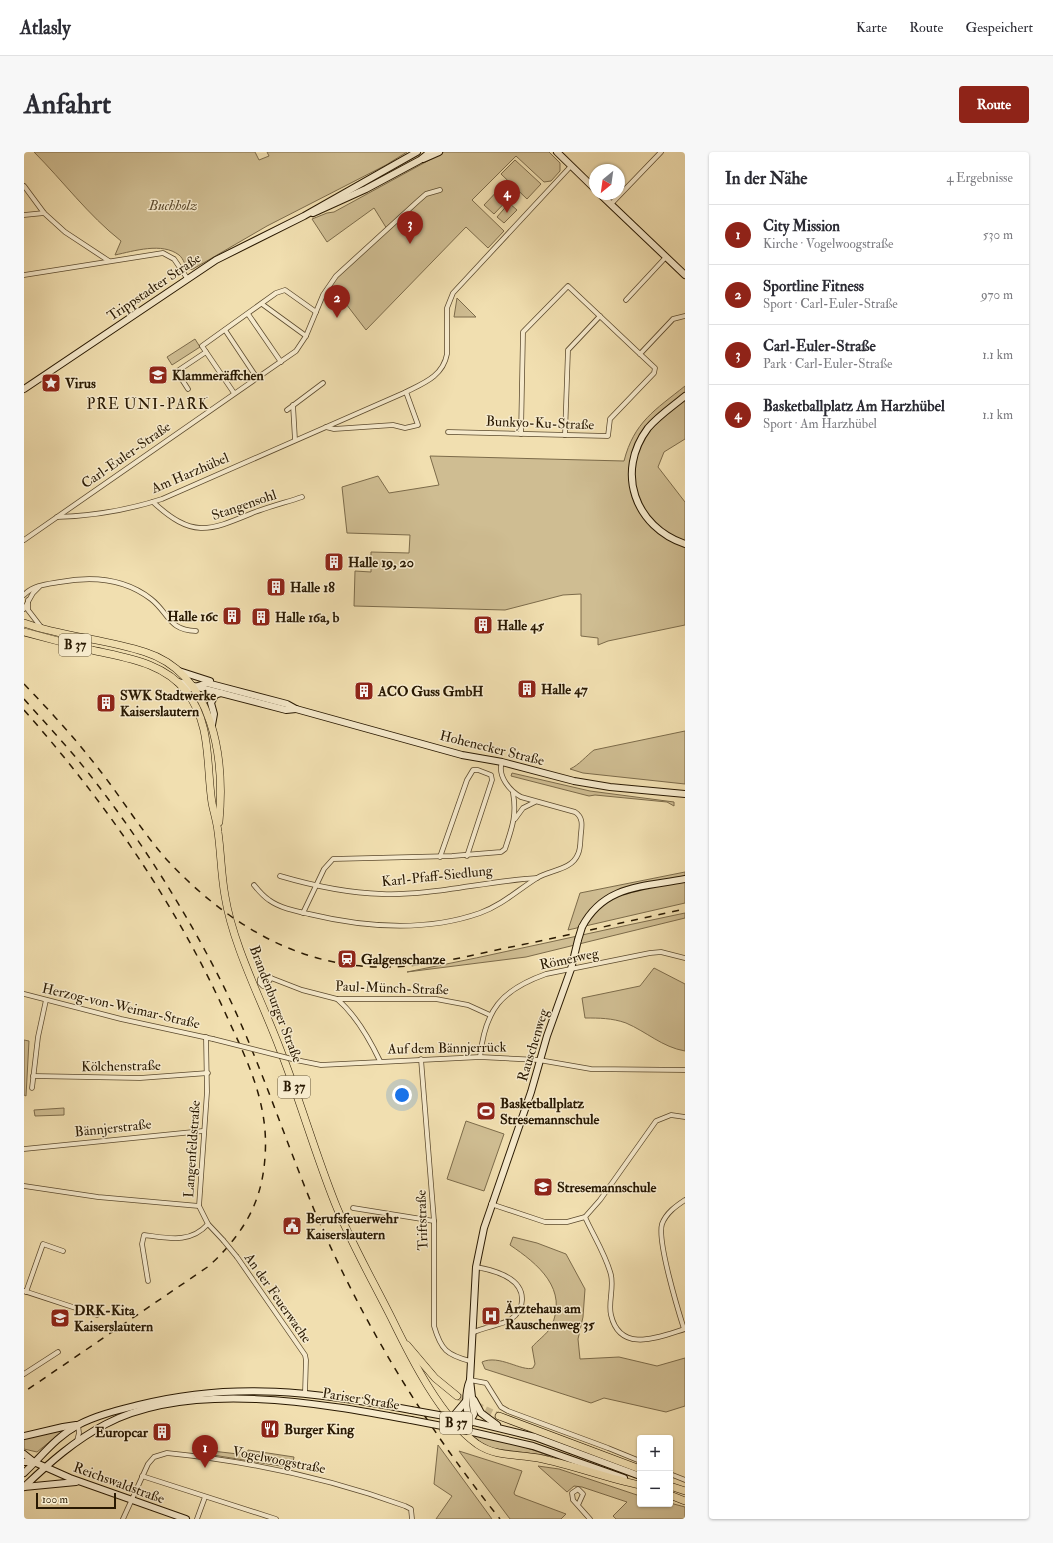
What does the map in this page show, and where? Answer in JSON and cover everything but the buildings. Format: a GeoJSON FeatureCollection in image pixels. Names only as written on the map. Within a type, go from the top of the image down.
{"type":"FeatureCollection","features":[{"type":"Feature","properties":{"kind":"main road","name":"Trippstadter Straße"},"geometry":{"type":"LineString","coordinates":[[24,389],[187,278],[240,247],[304,216],[417,152]]}},
{"type":"Feature","properties":{"kind":"main road","name":"Trippstadter Straße"},"geometry":{"type":"LineString","coordinates":[[304,216],[345,200],[420,160],[430,152]]}},
{"type":"Feature","properties":{"kind":"main road"},"geometry":{"type":"LineString","coordinates":[[420,160],[438,152]]}},
{"type":"Feature","properties":{"kind":"main road"},"geometry":{"type":"LineString","coordinates":[[557,152],[589,183]]}},
{"type":"Feature","properties":{"kind":"main road"},"geometry":{"type":"LineString","coordinates":[[607,200],[685,275]]}},
{"type":"Feature","properties":{"kind":"main road"},"geometry":{"type":"LineString","coordinates":[[685,396],[659,418],[643,436],[636,451],[632,476],[636,499],[644,516],[654,527],[666,536],[685,544]]}},
{"type":"Feature","properties":{"kind":"main road","name":"Brandenburger Straße"},"geometry":{"type":"LineString","coordinates":[[24,623],[147,652],[180,671],[193,687],[205,706],[212,725],[218,758],[218,830],[225,899],[239,944],[282,1053],[337,1207],[406,1350],[419,1372],[450,1416],[479,1446],[493,1452],[549,1461],[607,1478],[637,1484]]}},
{"type":"Feature","properties":{"kind":"main road","name":"Brandenburger Straße"},"geometry":{"type":"LineString","coordinates":[[24,632],[141,661],[166,673],[186,691],[200,717],[204,730],[210,760],[212,803],[218,830]]}},
{"type":"Feature","properties":{"kind":"main road","name":"Hohenecker Straße"},"geometry":{"type":"LineString","coordinates":[[180,671],[223,690]]}},
{"type":"Feature","properties":{"kind":"main road"},"geometry":{"type":"LineString","coordinates":[[176,681],[193,687]]}},
{"type":"Feature","properties":{"kind":"main road","name":"Hohenecker Straße"},"geometry":{"type":"LineString","coordinates":[[193,687],[206,683],[223,690],[287,704],[296,709],[462,755],[502,762],[593,784],[685,794]]}},
{"type":"Feature","properties":{"kind":"main road"},"geometry":{"type":"LineString","coordinates":[[186,691],[193,687]]}},
{"type":"Feature","properties":{"kind":"main road"},"geometry":{"type":"LineString","coordinates":[[212,725],[214,714],[211,703],[215,694],[223,690]]}},
{"type":"Feature","properties":{"kind":"main road","name":"Rauschenweg"},"geometry":{"type":"LineString","coordinates":[[470,1421],[466,1413],[470,1399],[467,1386],[470,1380],[476,1267],[484,1228],[531,1092],[539,1060],[571,969],[582,927],[595,906],[614,894],[685,879]]}},
{"type":"Feature","properties":{"kind":"main road","name":"Brandenburger Straße"},"geometry":{"type":"LineString","coordinates":[[400,1335],[435,1378],[457,1396]]}},
{"type":"Feature","properties":{"kind":"main road","name":"Pariser Straße"},"geometry":{"type":"LineString","coordinates":[[24,1473],[46,1449],[78,1425],[122,1409],[156,1401],[227,1391],[305,1393],[345,1397],[500,1427],[535,1437],[637,1475]]}},
{"type":"Feature","properties":{"kind":"main road","name":"Pariser Straße"},"geometry":{"type":"LineString","coordinates":[[24,1487],[45,1467],[77,1442],[106,1424],[125,1416],[157,1407],[207,1400],[252,1399],[304,1403],[411,1420],[468,1431],[533,1446],[637,1484]]}},
{"type":"Feature","properties":{"kind":"main road"},"geometry":{"type":"LineString","coordinates":[[447,1417],[455,1414],[470,1399],[481,1413],[500,1427]]}},
{"type":"Feature","properties":{"kind":"main road"},"geometry":{"type":"LineString","coordinates":[[499,1416],[637,1468]]}},
{"type":"Feature","properties":{"kind":"main road"},"geometry":{"type":"LineString","coordinates":[[468,1431],[470,1421]]}},
{"type":"Feature","properties":{"kind":"main road"},"geometry":{"type":"LineString","coordinates":[[24,1436],[62,1427],[78,1425]]}},
{"type":"Feature","properties":{"kind":"main road"},"geometry":{"type":"LineString","coordinates":[[24,1454],[34,1462],[45,1467]]}},
{"type":"Feature","properties":{"kind":"main road"},"geometry":{"type":"LineString","coordinates":[[24,1462],[34,1462]]}},
{"type":"Feature","properties":{"kind":"main road","name":"Reichswaldstraße"},"geometry":{"type":"LineString","coordinates":[[45,1467],[79,1482],[186,1519]]}},
{"type":"Feature","properties":{"kind":"main road"},"geometry":{"type":"LineString","coordinates":[[24,1487],[79,1482]]}},
{"type":"Feature","properties":{"kind":"main road"},"geometry":{"type":"LineString","coordinates":[[673,1487],[685,1491]]}},
{"type":"Feature","properties":{"kind":"main road"},"geometry":{"type":"LineString","coordinates":[[673,1496],[685,1501]]}},
{"type":"Feature","properties":{"kind":"street"},"geometry":{"type":"LineString","coordinates":[[611,204],[661,152]]}},
{"type":"Feature","properties":{"kind":"street","name":"Am Harzhübel"},"geometry":{"type":"LineString","coordinates":[[57,517],[76,516],[153,502],[406,392],[437,375],[446,361],[447,308],[455,289],[571,166]]}},
{"type":"Feature","properties":{"kind":"street"},"geometry":{"type":"LineString","coordinates":[[24,186],[44,213],[65,232],[109,261]]}},
{"type":"Feature","properties":{"kind":"street","name":"Carl-Euler-Straße"},"geometry":{"type":"LineString","coordinates":[[24,540],[296,351],[306,336],[323,295],[336,276],[426,194],[440,190]]}},
{"type":"Feature","properties":{"kind":"street"},"geometry":{"type":"LineString","coordinates":[[24,215],[44,213]]}},
{"type":"Feature","properties":{"kind":"street"},"geometry":{"type":"LineString","coordinates":[[24,275],[163,253],[174,259],[187,278]]}},
{"type":"Feature","properties":{"kind":"street"},"geometry":{"type":"LineString","coordinates":[[626,300],[666,257]]}},
{"type":"Feature","properties":{"kind":"street"},"geometry":{"type":"LineString","coordinates":[[521,434],[523,332],[568,286],[640,354],[673,319],[685,316]]}},
{"type":"Feature","properties":{"kind":"street"},"geometry":{"type":"LineString","coordinates":[[234,393],[202,346],[276,293],[285,290],[316,312]]}},
{"type":"Feature","properties":{"kind":"street"},"geometry":{"type":"LineString","coordinates":[[262,304],[306,336]]}},
{"type":"Feature","properties":{"kind":"street"},"geometry":{"type":"LineString","coordinates":[[248,314],[280,362]]}},
{"type":"Feature","properties":{"kind":"street"},"geometry":{"type":"LineString","coordinates":[[565,435],[568,350],[600,316]]}},
{"type":"Feature","properties":{"kind":"street"},"geometry":{"type":"LineString","coordinates":[[225,330],[257,378]]}},
{"type":"Feature","properties":{"kind":"street"},"geometry":{"type":"LineString","coordinates":[[188,389],[179,375],[179,370],[206,352]]}},
{"type":"Feature","properties":{"kind":"street","name":"Bunkyo-Ku-Straße"},"geometry":{"type":"LineString","coordinates":[[448,432],[608,436],[610,419],[654,373],[655,368],[640,354]]}},
{"type":"Feature","properties":{"kind":"street"},"geometry":{"type":"LineString","coordinates":[[287,410],[323,384]]}},
{"type":"Feature","properties":{"kind":"street","name":"Am Harzhübel"},"geometry":{"type":"LineString","coordinates":[[325,427],[334,429],[393,425],[410,428],[418,425],[406,392]]}},
{"type":"Feature","properties":{"kind":"street"},"geometry":{"type":"LineString","coordinates":[[293,405],[296,440]]}},
{"type":"Feature","properties":{"kind":"street","name":"Stangensohl"},"geometry":{"type":"LineString","coordinates":[[153,502],[167,515],[181,524],[195,528],[210,529],[264,508],[302,497]]}},
{"type":"Feature","properties":{"kind":"street"},"geometry":{"type":"LineString","coordinates":[[24,596],[29,590],[84,578],[116,581],[151,598],[180,629],[196,631]]}},
{"type":"Feature","properties":{"kind":"street"},"geometry":{"type":"LineString","coordinates":[[24,609],[28,600],[39,587]]}},
{"type":"Feature","properties":{"kind":"street"},"geometry":{"type":"LineString","coordinates":[[28,600],[28,610],[41,627]]}},
{"type":"Feature","properties":{"kind":"street","name":"Karl-Pfaff-Siedlung"},"geometry":{"type":"LineString","coordinates":[[303,913],[315,887],[328,864],[333,859],[467,856],[502,852],[515,819],[516,806],[514,793],[502,775],[500,768],[502,762]]}},
{"type":"Feature","properties":{"kind":"street","name":"Karl-Pfaff-Siedlung"},"geometry":{"type":"LineString","coordinates":[[440,857],[467,780],[473,770],[478,770],[491,775],[492,780],[467,856]]}},
{"type":"Feature","properties":{"kind":"street","name":"Karl-Pfaff-Siedlung"},"geometry":{"type":"LineString","coordinates":[[254,885],[267,899],[276,905],[303,913],[370,924],[406,925],[442,922],[466,917],[494,907],[537,878],[565,867],[575,859],[578,854],[582,828],[582,820],[579,814],[536,802],[514,793]]}},
{"type":"Feature","properties":{"kind":"street","name":"Karl-Pfaff-Siedlung"},"geometry":{"type":"LineString","coordinates":[[515,819],[523,808],[536,802]]}},
{"type":"Feature","properties":{"kind":"street","name":"Karl-Pfaff-Siedlung"},"geometry":{"type":"LineString","coordinates":[[280,876],[315,887],[383,894],[434,891],[508,880],[537,878]]}},
{"type":"Feature","properties":{"kind":"street","name":"Römerweg"},"geometry":{"type":"LineString","coordinates":[[480,1056],[482,1036],[490,1015],[502,1000],[516,987],[526,982],[546,974],[650,953],[661,952],[685,958]]}},
{"type":"Feature","properties":{"kind":"street","name":"Paul-Münch-Straße"},"geometry":{"type":"LineString","coordinates":[[271,978],[302,990],[337,999],[436,999],[468,1005],[490,1015]]}},
{"type":"Feature","properties":{"kind":"street","name":"Herzog-von-Weimar-Straße"},"geometry":{"type":"LineString","coordinates":[[24,994],[213,1039]]}},
{"type":"Feature","properties":{"kind":"street"},"geometry":{"type":"LineString","coordinates":[[337,999],[362,1028],[380,1061]]}},
{"type":"Feature","properties":{"kind":"street"},"geometry":{"type":"LineString","coordinates":[[32,1088],[38,1037],[46,1000]]}},
{"type":"Feature","properties":{"kind":"street","name":"Langenfeldstraße"},"geometry":{"type":"LineString","coordinates":[[24,1186],[98,1197],[199,1206],[208,1073],[206,1037]]}},
{"type":"Feature","properties":{"kind":"street","name":"Auf dem Bännjerrück"},"geometry":{"type":"LineString","coordinates":[[213,1039],[296,1060],[321,1064],[480,1056],[539,1060],[574,1068],[685,1070]]}},
{"type":"Feature","properties":{"kind":"street","name":"Triftstraße"},"geometry":{"type":"LineString","coordinates":[[421,1059],[434,1221],[434,1326],[438,1339],[444,1350],[455,1357],[470,1361]]}},
{"type":"Feature","properties":{"kind":"street","name":"Kölchenstraße"},"geometry":{"type":"LineString","coordinates":[[33,1076],[140,1078],[208,1073]]}},
{"type":"Feature","properties":{"kind":"street"},"geometry":{"type":"LineString","coordinates":[[492,1204],[545,1222],[568,1222],[584,1217],[600,1200],[656,1121],[671,1115],[685,1117]]}},
{"type":"Feature","properties":{"kind":"street","name":"Bännjerstraße"},"geometry":{"type":"LineString","coordinates":[[24,1149],[203,1131]]}},
{"type":"Feature","properties":{"kind":"street"},"geometry":{"type":"LineString","coordinates":[[584,1217],[611,1276],[610,1314],[617,1329],[627,1337],[642,1341],[658,1339],[684,1329],[674,1298],[665,1256],[662,1226],[665,1218],[671,1210],[685,1200]]}},
{"type":"Feature","properties":{"kind":"street","name":"An der Feuerwache"},"geometry":{"type":"LineString","coordinates":[[199,1206],[208,1224],[237,1257],[305,1355],[305,1393]]}},
{"type":"Feature","properties":{"kind":"street"},"geometry":{"type":"LineString","coordinates":[[353,1208],[434,1221]]}},
{"type":"Feature","properties":{"kind":"street"},"geometry":{"type":"LineString","coordinates":[[148,1281],[142,1244],[144,1236],[187,1238],[198,1233],[208,1224]]}},
{"type":"Feature","properties":{"kind":"street"},"geometry":{"type":"LineString","coordinates":[[63,1251],[43,1244],[25,1292],[97,1315]]}},
{"type":"Feature","properties":{"kind":"street"},"geometry":{"type":"LineString","coordinates":[[472,1333],[483,1327],[508,1321],[515,1315],[522,1303],[519,1286],[510,1279],[489,1269],[476,1267]]}},
{"type":"Feature","properties":{"kind":"street"},"geometry":{"type":"LineString","coordinates":[[24,1374],[58,1352]]}},
{"type":"Feature","properties":{"kind":"street"},"geometry":{"type":"LineString","coordinates":[[470,1380],[486,1383],[501,1407],[508,1411],[637,1460]]}},
{"type":"Feature","properties":{"kind":"street"},"geometry":{"type":"LineString","coordinates":[[77,1442],[79,1433],[78,1425]]}},
{"type":"Feature","properties":{"kind":"street","name":"Vogelwoogstraße"},"geometry":{"type":"LineString","coordinates":[[123,1519],[148,1464],[154,1457],[166,1453],[239,1463],[309,1476],[361,1490],[411,1509],[412,1519]]}},
{"type":"Feature","properties":{"kind":"street"},"geometry":{"type":"LineString","coordinates":[[673,1475],[685,1480]]}},
{"type":"Feature","properties":{"kind":"street"},"geometry":{"type":"LineString","coordinates":[[142,1476],[276,1519]]}},
{"type":"Feature","properties":{"kind":"street"},"geometry":{"type":"LineString","coordinates":[[197,1519],[205,1497]]}},
{"type":"Feature","properties":{"kind":"street"},"geometry":{"type":"LineString","coordinates":[[578,1505],[590,1519]]}},
{"type":"Feature","properties":{"kind":"green space","name":"Buchholz"},"geometry":{"type":"Polygon","coordinates":[[[34,152],[255,152],[259,160],[269,156],[267,152],[407,152],[386,165],[267,226],[193,269],[188,270],[179,255],[164,249],[156,248],[139,250],[115,255],[121,241],[87,209],[34,152]]]}},
{"type":"Feature","properties":{"kind":"green space"},"geometry":{"type":"Polygon","coordinates":[[[444,152],[549,152],[560,163],[560,171],[551,181],[544,182],[516,156],[472,200],[504,231],[488,248],[466,227],[366,330],[330,283],[387,229],[374,208],[327,242],[312,219],[334,212],[444,152]]]}},
{"type":"Feature","properties":{"kind":"green space"},"geometry":{"type":"Polygon","coordinates":[[[515,160],[541,184],[527,199],[501,174],[515,160]]]}},
{"type":"Feature","properties":{"kind":"green space"},"geometry":{"type":"Polygon","coordinates":[[[503,185],[513,194],[494,214],[484,205],[503,185]]]}},
{"type":"Feature","properties":{"kind":"green space"},"geometry":{"type":"Polygon","coordinates":[[[509,203],[517,210],[504,223],[497,217],[509,203]]]}},
{"type":"Feature","properties":{"kind":"green space"},"geometry":{"type":"Polygon","coordinates":[[[457,298],[476,317],[454,317],[457,298]]]}},
{"type":"Feature","properties":{"kind":"green space"},"geometry":{"type":"Polygon","coordinates":[[[195,339],[200,347],[172,365],[167,357],[195,339]]]}},
{"type":"Feature","properties":{"kind":"green space"},"geometry":{"type":"Polygon","coordinates":[[[685,386],[685,439],[664,452],[658,467],[685,502],[685,625],[608,641],[598,645],[598,638],[581,636],[581,594],[563,595],[505,610],[354,606],[355,571],[371,572],[371,552],[409,553],[410,535],[347,533],[342,487],[378,476],[389,493],[439,485],[430,456],[624,461],[628,448],[640,426],[655,410],[685,386]]]}},
{"type":"Feature","properties":{"kind":"green space"},"geometry":{"type":"Polygon","coordinates":[[[685,731],[685,784],[583,773],[570,769],[594,750],[685,731]]]}},
{"type":"Feature","properties":{"kind":"green space"},"geometry":{"type":"Polygon","coordinates":[[[512,773],[590,791],[674,802],[674,806],[667,802],[595,795],[589,796],[511,776],[512,773]]]}},
{"type":"Feature","properties":{"kind":"green space"},"geometry":{"type":"Polygon","coordinates":[[[685,872],[685,903],[568,930],[580,893],[685,872]]]}},
{"type":"Feature","properties":{"kind":"green space"},"geometry":{"type":"Polygon","coordinates":[[[685,913],[685,918],[526,957],[407,972],[477,958],[685,913]]]}},
{"type":"Feature","properties":{"kind":"green space"},"geometry":{"type":"Polygon","coordinates":[[[654,968],[685,984],[685,1051],[662,1043],[621,1021],[600,1018],[585,1018],[582,998],[640,986],[654,968]]]}},
{"type":"Feature","properties":{"kind":"green space"},"geometry":{"type":"Polygon","coordinates":[[[24,1040],[29,1041],[26,1096],[24,1095],[24,1040]]]}},
{"type":"Feature","properties":{"kind":"green space"},"geometry":{"type":"Polygon","coordinates":[[[64,1108],[64,1115],[35,1116],[34,1110],[64,1108]]]}},
{"type":"Feature","properties":{"kind":"green space"},"geometry":{"type":"Polygon","coordinates":[[[466,1121],[504,1134],[484,1191],[447,1179],[466,1121]]]}},
{"type":"Feature","properties":{"kind":"green space"},"geometry":{"type":"Polygon","coordinates":[[[513,1237],[537,1243],[566,1254],[585,1289],[583,1317],[578,1339],[580,1359],[619,1357],[657,1366],[685,1358],[685,1406],[666,1412],[604,1398],[591,1403],[485,1369],[482,1362],[489,1360],[503,1361],[528,1369],[533,1368],[535,1364],[532,1347],[549,1330],[556,1313],[556,1301],[553,1289],[548,1279],[531,1260],[510,1245],[513,1237]]]}},
{"type":"Feature","properties":{"kind":"green space"},"geometry":{"type":"Polygon","coordinates":[[[57,1431],[63,1431],[37,1452],[24,1449],[24,1439],[57,1431]]]}},
{"type":"Feature","properties":{"kind":"green space"},"geometry":{"type":"Polygon","coordinates":[[[471,1435],[512,1443],[551,1456],[489,1448],[471,1435]]]}},
{"type":"Feature","properties":{"kind":"green space"},"geometry":{"type":"Polygon","coordinates":[[[438,1445],[492,1519],[436,1519],[452,1496],[434,1484],[438,1445]]]}},
{"type":"Feature","properties":{"kind":"green space"},"geometry":{"type":"Polygon","coordinates":[[[248,1450],[294,1457],[292,1468],[201,1453],[212,1451],[247,1455],[248,1450]]]}},
{"type":"Feature","properties":{"kind":"green space"},"geometry":{"type":"Polygon","coordinates":[[[459,1451],[522,1471],[514,1493],[515,1495],[566,1514],[561,1519],[510,1519],[459,1451]]]}},
{"type":"Feature","properties":{"kind":"green space"},"geometry":{"type":"Polygon","coordinates":[[[538,1466],[559,1469],[637,1495],[637,1507],[673,1507],[673,1504],[685,1507],[685,1519],[616,1519],[613,1516],[627,1502],[582,1487],[574,1486],[567,1492],[538,1466]]]}},
{"type":"Feature","properties":{"kind":"tunnel"},"geometry":{"type":"LineString","coordinates":[[457,1396],[499,1416]]}},
{"type":"Feature","properties":{"kind":"railway"},"geometry":{"type":"LineString","coordinates":[[24,684],[60,723],[104,775],[168,861],[219,907],[246,926],[276,942],[306,955],[339,963],[372,967],[420,965],[547,940],[685,909]]}},
{"type":"Feature","properties":{"kind":"railway"},"geometry":{"type":"LineString","coordinates":[[24,699],[74,755],[108,799],[144,849],[192,927],[221,981],[247,1037],[315,1212],[353,1293],[374,1333],[421,1410],[472,1484],[500,1519]]}},
{"type":"Feature","properties":{"kind":"railway"},"geometry":{"type":"LineString","coordinates":[[24,710],[83,781],[111,819],[138,857],[186,936],[208,977],[250,1069],[261,1103],[265,1138],[263,1174],[260,1190],[255,1204],[240,1230],[221,1254],[209,1266],[24,1392]]}},
{"type":"Feature","properties":{"kind":"place","name":"Basketballplatz Am Harzhübel"},"geometry":{"type":"Point","coordinates":[507,213]}},
{"type":"Feature","properties":{"kind":"place","name":"Carl-Euler-Straße"},"geometry":{"type":"Point","coordinates":[410,244]}},
{"type":"Feature","properties":{"kind":"place","name":"Sportline Fitness"},"geometry":{"type":"Point","coordinates":[337,318]}},
{"type":"Feature","properties":{"kind":"place","name":"Klammeräffchen"},"geometry":{"type":"Point","coordinates":[158,375]}},
{"type":"Feature","properties":{"kind":"place","name":"Virus"},"geometry":{"type":"Point","coordinates":[51,383]}},
{"type":"Feature","properties":{"kind":"place","name":"Halle 19, 20"},"geometry":{"type":"Point","coordinates":[334,562]}},
{"type":"Feature","properties":{"kind":"place","name":"Halle 18"},"geometry":{"type":"Point","coordinates":[276,587]}},
{"type":"Feature","properties":{"kind":"place","name":"Halle 16c"},"geometry":{"type":"Point","coordinates":[232,616]}},
{"type":"Feature","properties":{"kind":"place","name":"Halle 16a, b"},"geometry":{"type":"Point","coordinates":[261,617]}},
{"type":"Feature","properties":{"kind":"place","name":"Halle 45"},"geometry":{"type":"Point","coordinates":[483,625]}},
{"type":"Feature","properties":{"kind":"place","name":"Halle 47"},"geometry":{"type":"Point","coordinates":[527,689]}},
{"type":"Feature","properties":{"kind":"place","name":"ACO Guss GmbH"},"geometry":{"type":"Point","coordinates":[364,691]}},
{"type":"Feature","properties":{"kind":"place","name":"SWK Stadtwerke Kaiserslautern"},"geometry":{"type":"Point","coordinates":[106,703]}},
{"type":"Feature","properties":{"kind":"place","name":"Galgenschanze"},"geometry":{"type":"Point","coordinates":[347,959]}},
{"type":"Feature","properties":{"kind":"place","name":"Basketballplatz Stresemannschule"},"geometry":{"type":"Point","coordinates":[486,1111]}},
{"type":"Feature","properties":{"kind":"place","name":"Stresemannschule"},"geometry":{"type":"Point","coordinates":[543,1187]}},
{"type":"Feature","properties":{"kind":"place","name":"Berufsfeuerwehr Kaiserslautern"},"geometry":{"type":"Point","coordinates":[292,1226]}},
{"type":"Feature","properties":{"kind":"place","name":"Ärztehaus am Rauschenweg 35"},"geometry":{"type":"Point","coordinates":[491,1316]}},
{"type":"Feature","properties":{"kind":"place","name":"DRK-Kita Kaiserslautern"},"geometry":{"type":"Point","coordinates":[60,1318]}},
{"type":"Feature","properties":{"kind":"place","name":"Burger King"},"geometry":{"type":"Point","coordinates":[270,1429]}},
{"type":"Feature","properties":{"kind":"place","name":"Europcar"},"geometry":{"type":"Point","coordinates":[162,1432]}},
{"type":"Feature","properties":{"kind":"place","name":"City Mission"},"geometry":{"type":"Point","coordinates":[205,1468]}},
{"type":"Feature","properties":{"kind":"district","name":"PRE UNI-PARK"},"geometry":{"type":"Point","coordinates":[148,404]}}]}
